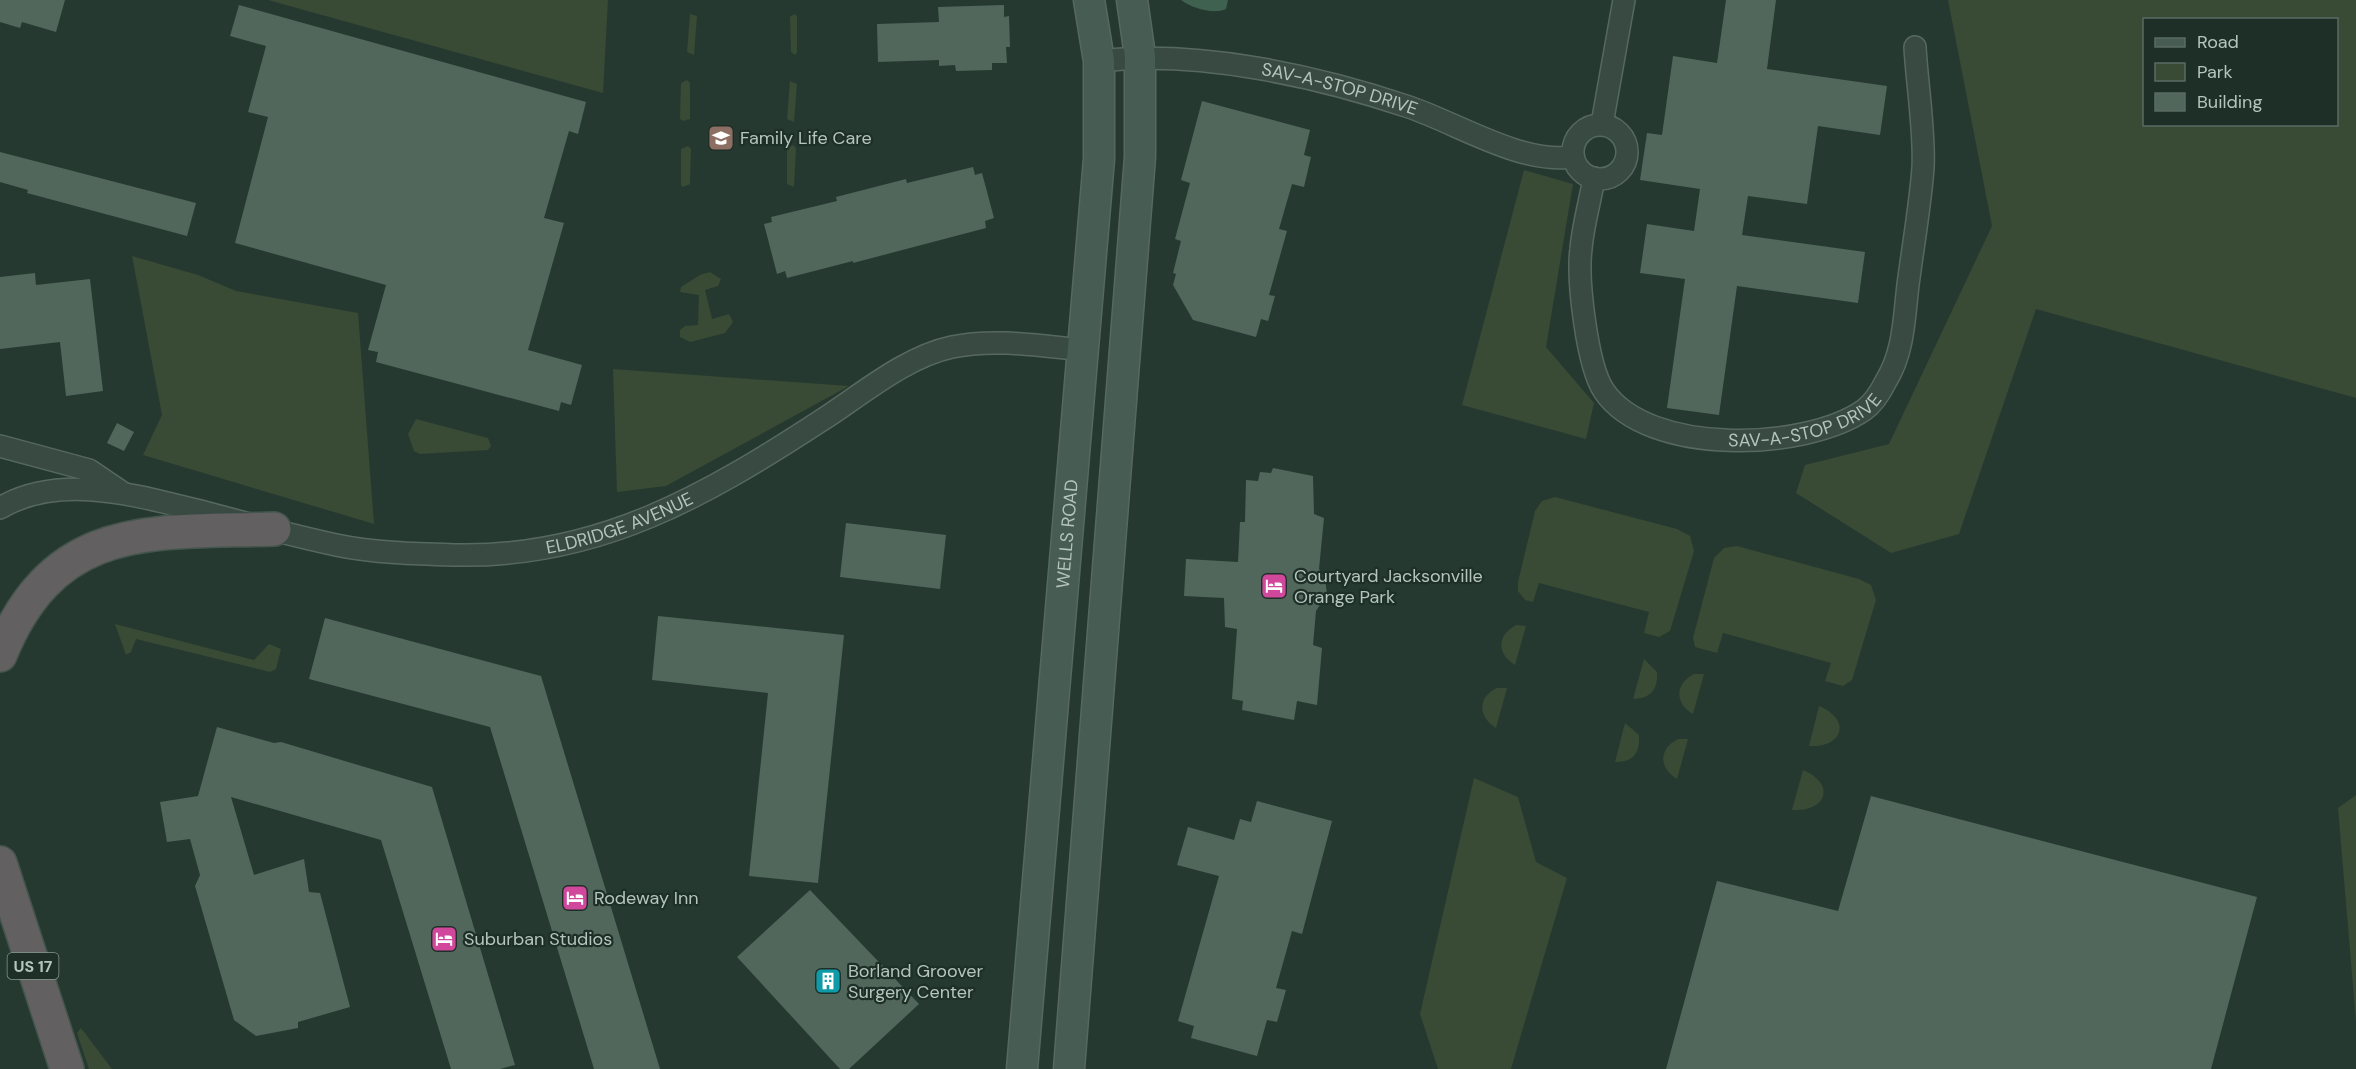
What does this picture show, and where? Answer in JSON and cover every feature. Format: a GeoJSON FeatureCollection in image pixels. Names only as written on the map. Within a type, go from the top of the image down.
{"type":"FeatureCollection","features":[{"type":"Feature","properties":{"kind":"highway"},"geometry":{"type":"LineString","coordinates":[[0,655],[10,630],[34,591],[67,562],[106,543],[158,532],[274,529]]}},
{"type":"Feature","properties":{"kind":"highway","name":"US 17"},"geometry":{"type":"LineString","coordinates":[[0,863],[67,1069]]}},
{"type":"Feature","properties":{"kind":"main road","name":"WELLS ROAD"},"geometry":{"type":"LineString","coordinates":[[1022,1069],[1099,159],[1099,61],[1089,0]]}},
{"type":"Feature","properties":{"kind":"main road"},"geometry":{"type":"LineString","coordinates":[[1069,1069],[1140,158],[1140,56],[1132,0]]}},
{"type":"Feature","properties":{"kind":"street"},"geometry":{"type":"LineString","coordinates":[[1602,124],[1624,0]]}},
{"type":"Feature","properties":{"kind":"street","name":"SAV-A-STOP DRIVE"},"geometry":{"type":"LineString","coordinates":[[1594,178],[1581,249],[1580,268],[1587,336],[1602,388],[1622,411],[1631,418],[1663,432],[1739,440],[1794,435],[1854,416],[1867,408],[1878,396],[1894,368],[1901,343],[1923,168],[1915,46]]}},
{"type":"Feature","properties":{"kind":"street","name":"SAV-A-STOP DRIVE"},"geometry":{"type":"LineString","coordinates":[[1099,61],[1140,56],[1185,59],[1337,86],[1412,108],[1529,154],[1557,159],[1574,157]]}},
{"type":"Feature","properties":{"kind":"street"},"geometry":{"type":"LineString","coordinates":[[1602,124],[1617,130],[1623,136],[1628,152],[1623,167],[1617,173],[1602,179],[1594,178],[1581,171],[1574,157],[1573,149],[1580,134],[1594,125],[1602,124]]}},
{"type":"Feature","properties":{"kind":"street","name":"ELDRIDGE AVENUE"},"geometry":{"type":"LineString","coordinates":[[0,508],[54,490],[120,491],[340,546],[459,555],[528,551],[593,537],[645,520],[692,499],[735,477],[921,357],[950,347],[982,343],[1083,350]]}},
{"type":"Feature","properties":{"kind":"street","name":"ELDRIDGE AVENUE"},"geometry":{"type":"LineString","coordinates":[[0,446],[89,470],[120,491]]}},
{"type":"Feature","properties":{"kind":"green space"},"geometry":{"type":"Polygon","coordinates":[[[268,0],[608,0],[603,93],[268,0]]]}},
{"type":"Feature","properties":{"kind":"green space"},"geometry":{"type":"Polygon","coordinates":[[[1948,0],[2356,0],[2356,398],[2036,309],[1959,534],[1891,553],[1796,493],[1805,465],[1889,444],[1992,226],[1948,0]]]}},
{"type":"Feature","properties":{"kind":"green space"},"geometry":{"type":"Polygon","coordinates":[[[690,14],[697,16],[694,55],[687,52],[690,14]]]}},
{"type":"Feature","properties":{"kind":"green space"},"geometry":{"type":"Polygon","coordinates":[[[794,14],[797,16],[797,52],[795,55],[791,52],[790,17],[794,14]]]}},
{"type":"Feature","properties":{"kind":"green space"},"geometry":{"type":"Polygon","coordinates":[[[687,80],[690,83],[690,119],[683,121],[680,119],[681,83],[687,80]]]}},
{"type":"Feature","properties":{"kind":"green space"},"geometry":{"type":"Polygon","coordinates":[[[790,81],[797,84],[794,122],[787,119],[790,81]]]}},
{"type":"Feature","properties":{"kind":"green space"},"geometry":{"type":"Polygon","coordinates":[[[793,145],[796,148],[794,187],[787,184],[787,148],[793,145]]]}},
{"type":"Feature","properties":{"kind":"green space"},"geometry":{"type":"Polygon","coordinates":[[[688,146],[691,149],[690,184],[683,187],[681,185],[681,149],[688,146]]]}},
{"type":"Feature","properties":{"kind":"green space"},"geometry":{"type":"Polygon","coordinates":[[[1524,170],[1573,184],[1546,347],[1594,403],[1586,439],[1462,405],[1524,170]]]}},
{"type":"Feature","properties":{"kind":"green space"},"geometry":{"type":"Polygon","coordinates":[[[132,256],[198,275],[236,291],[358,313],[374,524],[143,455],[162,415],[132,256]]]}},
{"type":"Feature","properties":{"kind":"green space"},"geometry":{"type":"Polygon","coordinates":[[[710,272],[721,279],[718,286],[705,290],[712,319],[729,314],[733,322],[725,333],[690,342],[680,337],[680,330],[685,326],[698,325],[699,295],[680,292],[681,287],[700,275],[710,272]]]}},
{"type":"Feature","properties":{"kind":"green space"},"geometry":{"type":"Polygon","coordinates":[[[613,369],[849,386],[666,486],[617,492],[613,369]]]}},
{"type":"Feature","properties":{"kind":"green space"},"geometry":{"type":"Polygon","coordinates":[[[416,419],[488,438],[491,446],[488,450],[420,454],[414,451],[408,434],[416,419]]]}},
{"type":"Feature","properties":{"kind":"green space"},"geometry":{"type":"Polygon","coordinates":[[[1555,497],[1677,529],[1690,536],[1694,551],[1670,631],[1659,637],[1644,633],[1649,612],[1539,583],[1533,602],[1525,600],[1518,591],[1518,582],[1535,511],[1542,501],[1555,497]]]}},
{"type":"Feature","properties":{"kind":"green space"},"geometry":{"type":"Polygon","coordinates":[[[1737,546],[1859,579],[1871,585],[1876,600],[1852,680],[1843,686],[1825,681],[1831,663],[1723,633],[1717,653],[1695,647],[1693,638],[1714,558],[1724,548],[1737,546]]]}},
{"type":"Feature","properties":{"kind":"green space"},"geometry":{"type":"Polygon","coordinates":[[[115,624],[254,660],[269,644],[281,649],[276,669],[270,672],[136,639],[131,652],[126,655],[115,624]]]}},
{"type":"Feature","properties":{"kind":"green space"},"geometry":{"type":"Polygon","coordinates":[[[1516,625],[1526,626],[1515,665],[1505,656],[1501,645],[1505,634],[1516,625]]]}},
{"type":"Feature","properties":{"kind":"green space"},"geometry":{"type":"Polygon","coordinates":[[[1644,659],[1657,672],[1655,688],[1649,695],[1633,699],[1644,659]]]}},
{"type":"Feature","properties":{"kind":"green space"},"geometry":{"type":"Polygon","coordinates":[[[1694,674],[1704,674],[1693,714],[1683,705],[1679,694],[1683,683],[1694,674]]]}},
{"type":"Feature","properties":{"kind":"green space"},"geometry":{"type":"Polygon","coordinates":[[[1497,688],[1507,688],[1496,728],[1486,718],[1482,707],[1486,696],[1497,688]]]}},
{"type":"Feature","properties":{"kind":"green space"},"geometry":{"type":"Polygon","coordinates":[[[1819,706],[1836,718],[1839,732],[1830,743],[1809,746],[1819,706]]]}},
{"type":"Feature","properties":{"kind":"green space"},"geometry":{"type":"Polygon","coordinates":[[[1625,723],[1639,735],[1637,752],[1631,758],[1615,762],[1625,723]]]}},
{"type":"Feature","properties":{"kind":"green space"},"geometry":{"type":"Polygon","coordinates":[[[1678,739],[1688,739],[1677,779],[1667,770],[1663,759],[1667,748],[1678,739]]]}},
{"type":"Feature","properties":{"kind":"green space"},"geometry":{"type":"Polygon","coordinates":[[[1803,770],[1820,782],[1823,796],[1820,802],[1813,807],[1792,810],[1803,770]]]}},
{"type":"Feature","properties":{"kind":"green space"},"geometry":{"type":"Polygon","coordinates":[[[1474,778],[1518,797],[1536,862],[1567,878],[1511,1069],[1438,1069],[1420,1014],[1474,778]]]}},
{"type":"Feature","properties":{"kind":"green space"},"geometry":{"type":"Polygon","coordinates":[[[2356,795],[2356,1022],[2338,808],[2356,795]]]}},
{"type":"Feature","properties":{"kind":"green space"},"geometry":{"type":"Polygon","coordinates":[[[81,1028],[112,1069],[89,1069],[77,1033],[81,1028]]]}},
{"type":"Feature","properties":{"kind":"shaded area"},"geometry":{"type":"Polygon","coordinates":[[[1181,0],[1228,0],[1226,9],[1209,11],[1191,6],[1181,0]]]}},
{"type":"Feature","properties":{"kind":"building"},"geometry":{"type":"Polygon","coordinates":[[[0,0],[65,0],[56,32],[22,22],[20,28],[0,22],[0,0]]]}},
{"type":"Feature","properties":{"kind":"building"},"geometry":{"type":"Polygon","coordinates":[[[1726,0],[1776,0],[1767,69],[1887,86],[1880,135],[1818,126],[1807,204],[1748,196],[1742,235],[1865,252],[1858,303],[1737,286],[1719,415],[1667,408],[1685,279],[1640,273],[1647,224],[1694,231],[1700,189],[1640,180],[1647,133],[1662,135],[1673,56],[1717,63],[1726,0]]]}},
{"type":"Feature","properties":{"kind":"building"},"geometry":{"type":"Polygon","coordinates":[[[239,5],[586,102],[578,134],[569,131],[544,218],[564,223],[528,350],[582,365],[571,405],[561,402],[559,411],[376,362],[378,352],[368,350],[386,285],[235,243],[268,117],[248,112],[266,46],[230,36],[239,5]]]}},
{"type":"Feature","properties":{"kind":"building"},"geometry":{"type":"Polygon","coordinates":[[[1004,5],[1004,17],[1009,16],[1010,47],[1006,47],[1007,63],[992,63],[992,70],[956,71],[955,65],[939,66],[939,60],[878,62],[877,24],[939,22],[938,7],[1004,5]]]}},
{"type":"Feature","properties":{"kind":"building"},"geometry":{"type":"Polygon","coordinates":[[[1202,101],[1310,130],[1304,155],[1311,157],[1304,187],[1292,184],[1279,229],[1287,231],[1269,295],[1275,296],[1268,321],[1261,319],[1256,337],[1193,320],[1173,285],[1176,274],[1173,273],[1181,241],[1175,239],[1190,183],[1181,180],[1202,101]]]}},
{"type":"Feature","properties":{"kind":"building"},"geometry":{"type":"Polygon","coordinates":[[[0,152],[196,203],[187,236],[27,193],[28,190],[0,182],[0,152]]]}},
{"type":"Feature","properties":{"kind":"building"},"geometry":{"type":"Polygon","coordinates":[[[973,167],[975,175],[982,173],[994,218],[985,221],[986,228],[787,278],[785,271],[777,274],[764,224],[772,222],[771,217],[837,201],[836,197],[906,179],[907,183],[973,167]]]}},
{"type":"Feature","properties":{"kind":"building"},"geometry":{"type":"Polygon","coordinates":[[[35,273],[36,285],[90,279],[103,391],[66,396],[60,342],[0,349],[0,277],[35,273]]]}},
{"type":"Feature","properties":{"kind":"building"},"geometry":{"type":"Polygon","coordinates":[[[117,423],[134,432],[124,451],[107,443],[117,423]]]}},
{"type":"Feature","properties":{"kind":"building","name":"Courtyard Jacksonville Orange Park"},"geometry":{"type":"Polygon","coordinates":[[[1273,468],[1313,476],[1314,514],[1324,518],[1319,569],[1325,578],[1327,594],[1316,611],[1313,645],[1322,648],[1317,705],[1297,701],[1294,720],[1242,710],[1243,701],[1232,699],[1237,629],[1225,627],[1224,598],[1184,596],[1186,559],[1238,562],[1240,522],[1245,522],[1246,480],[1258,481],[1260,472],[1271,473],[1273,468]]]}},
{"type":"Feature","properties":{"kind":"building"},"geometry":{"type":"Polygon","coordinates":[[[846,523],[946,535],[940,589],[840,577],[846,523]]]}},
{"type":"Feature","properties":{"kind":"building"},"geometry":{"type":"Polygon","coordinates":[[[658,616],[844,635],[818,883],[749,876],[768,693],[652,680],[658,616]]]}},
{"type":"Feature","properties":{"kind":"building","name":"Rodeway Inn"},"geometry":{"type":"Polygon","coordinates":[[[325,618],[541,676],[660,1069],[594,1069],[490,727],[309,679],[325,618]]]}},
{"type":"Feature","properties":{"kind":"building"},"geometry":{"type":"Polygon","coordinates":[[[217,727],[274,743],[281,742],[432,787],[515,1065],[500,1069],[451,1069],[381,840],[231,797],[254,875],[304,859],[309,892],[320,893],[350,1007],[298,1022],[298,1028],[256,1036],[234,1020],[195,886],[200,875],[190,839],[167,842],[160,802],[198,796],[217,727]]]}},
{"type":"Feature","properties":{"kind":"building"},"geometry":{"type":"Polygon","coordinates":[[[1871,796],[2257,897],[2211,1069],[1666,1069],[1717,881],[1838,911],[1871,796]]]}},
{"type":"Feature","properties":{"kind":"building"},"geometry":{"type":"Polygon","coordinates":[[[1257,801],[1332,821],[1302,934],[1292,931],[1276,988],[1286,990],[1277,1022],[1267,1020],[1257,1056],[1191,1038],[1194,1026],[1178,1021],[1219,876],[1177,865],[1188,827],[1234,840],[1240,819],[1251,822],[1257,801]]]}},
{"type":"Feature","properties":{"kind":"building","name":"Borland Groover Surgery Center"},"geometry":{"type":"Polygon","coordinates":[[[810,890],[919,1004],[849,1069],[840,1069],[737,957],[810,890]]]}},
{"type":"Feature","properties":{"kind":"place","name":"Family Life Care"},"geometry":{"type":"Point","coordinates":[721,138]}},
{"type":"Feature","properties":{"kind":"place","name":"Courtyard Jacksonville Orange Park"},"geometry":{"type":"Point","coordinates":[1274,586]}},
{"type":"Feature","properties":{"kind":"place","name":"Rodeway Inn"},"geometry":{"type":"Point","coordinates":[575,898]}},
{"type":"Feature","properties":{"kind":"place","name":"Suburban Studios"},"geometry":{"type":"Point","coordinates":[444,939]}},
{"type":"Feature","properties":{"kind":"place","name":"Borland Groover Surgery Center"},"geometry":{"type":"Point","coordinates":[828,981]}}]}
